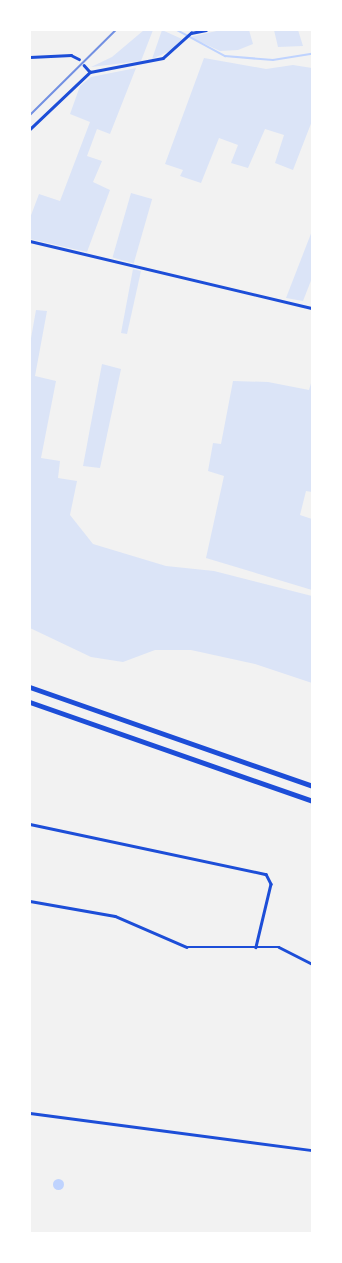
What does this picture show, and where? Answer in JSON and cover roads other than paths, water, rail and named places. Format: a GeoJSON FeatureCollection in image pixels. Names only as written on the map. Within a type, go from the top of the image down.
{"type":"FeatureCollection","features":[{"type":"Feature","properties":{"kind":"highway"},"geometry":{"type":"LineString","coordinates":[[30,687],[312,786]]}},
{"type":"Feature","properties":{"kind":"highway"},"geometry":{"type":"LineString","coordinates":[[30,702],[312,801]]}},
{"type":"Feature","properties":{"kind":"street"},"geometry":{"type":"LineString","coordinates":[[30,129],[90,72],[162,58],[191,33],[206,30]]}},
{"type":"Feature","properties":{"kind":"street"},"geometry":{"type":"LineString","coordinates":[[30,57],[71,55],[79,59]]}},
{"type":"Feature","properties":{"kind":"street"},"geometry":{"type":"LineString","coordinates":[[84,65],[90,72]]}},
{"type":"Feature","properties":{"kind":"street"},"geometry":{"type":"LineString","coordinates":[[30,241],[312,308]]}},
{"type":"Feature","properties":{"kind":"street"},"geometry":{"type":"LineString","coordinates":[[30,824],[266,874],[271,884],[256,947]]}},
{"type":"Feature","properties":{"kind":"street"},"geometry":{"type":"LineString","coordinates":[[30,900],[115,916],[187,947],[285,948],[312,964]]}},
{"type":"Feature","properties":{"kind":"street"},"geometry":{"type":"LineString","coordinates":[[30,1113],[312,1150]]}},
{"type":"Feature","properties":{"kind":"water"},"geometry":{"type":"Polygon","coordinates":[[[58,1178],[62,1180],[64,1184],[62,1188],[58,1190],[54,1188],[52,1184],[54,1180],[58,1178]]]}},
{"type":"Feature","properties":{"kind":"waterway"},"geometry":{"type":"LineString","coordinates":[[177,30],[225,56],[273,60],[312,54]]}},
{"type":"Feature","properties":{"kind":"railway"},"geometry":{"type":"LineString","coordinates":[[30,115],[116,30]]}}]}
